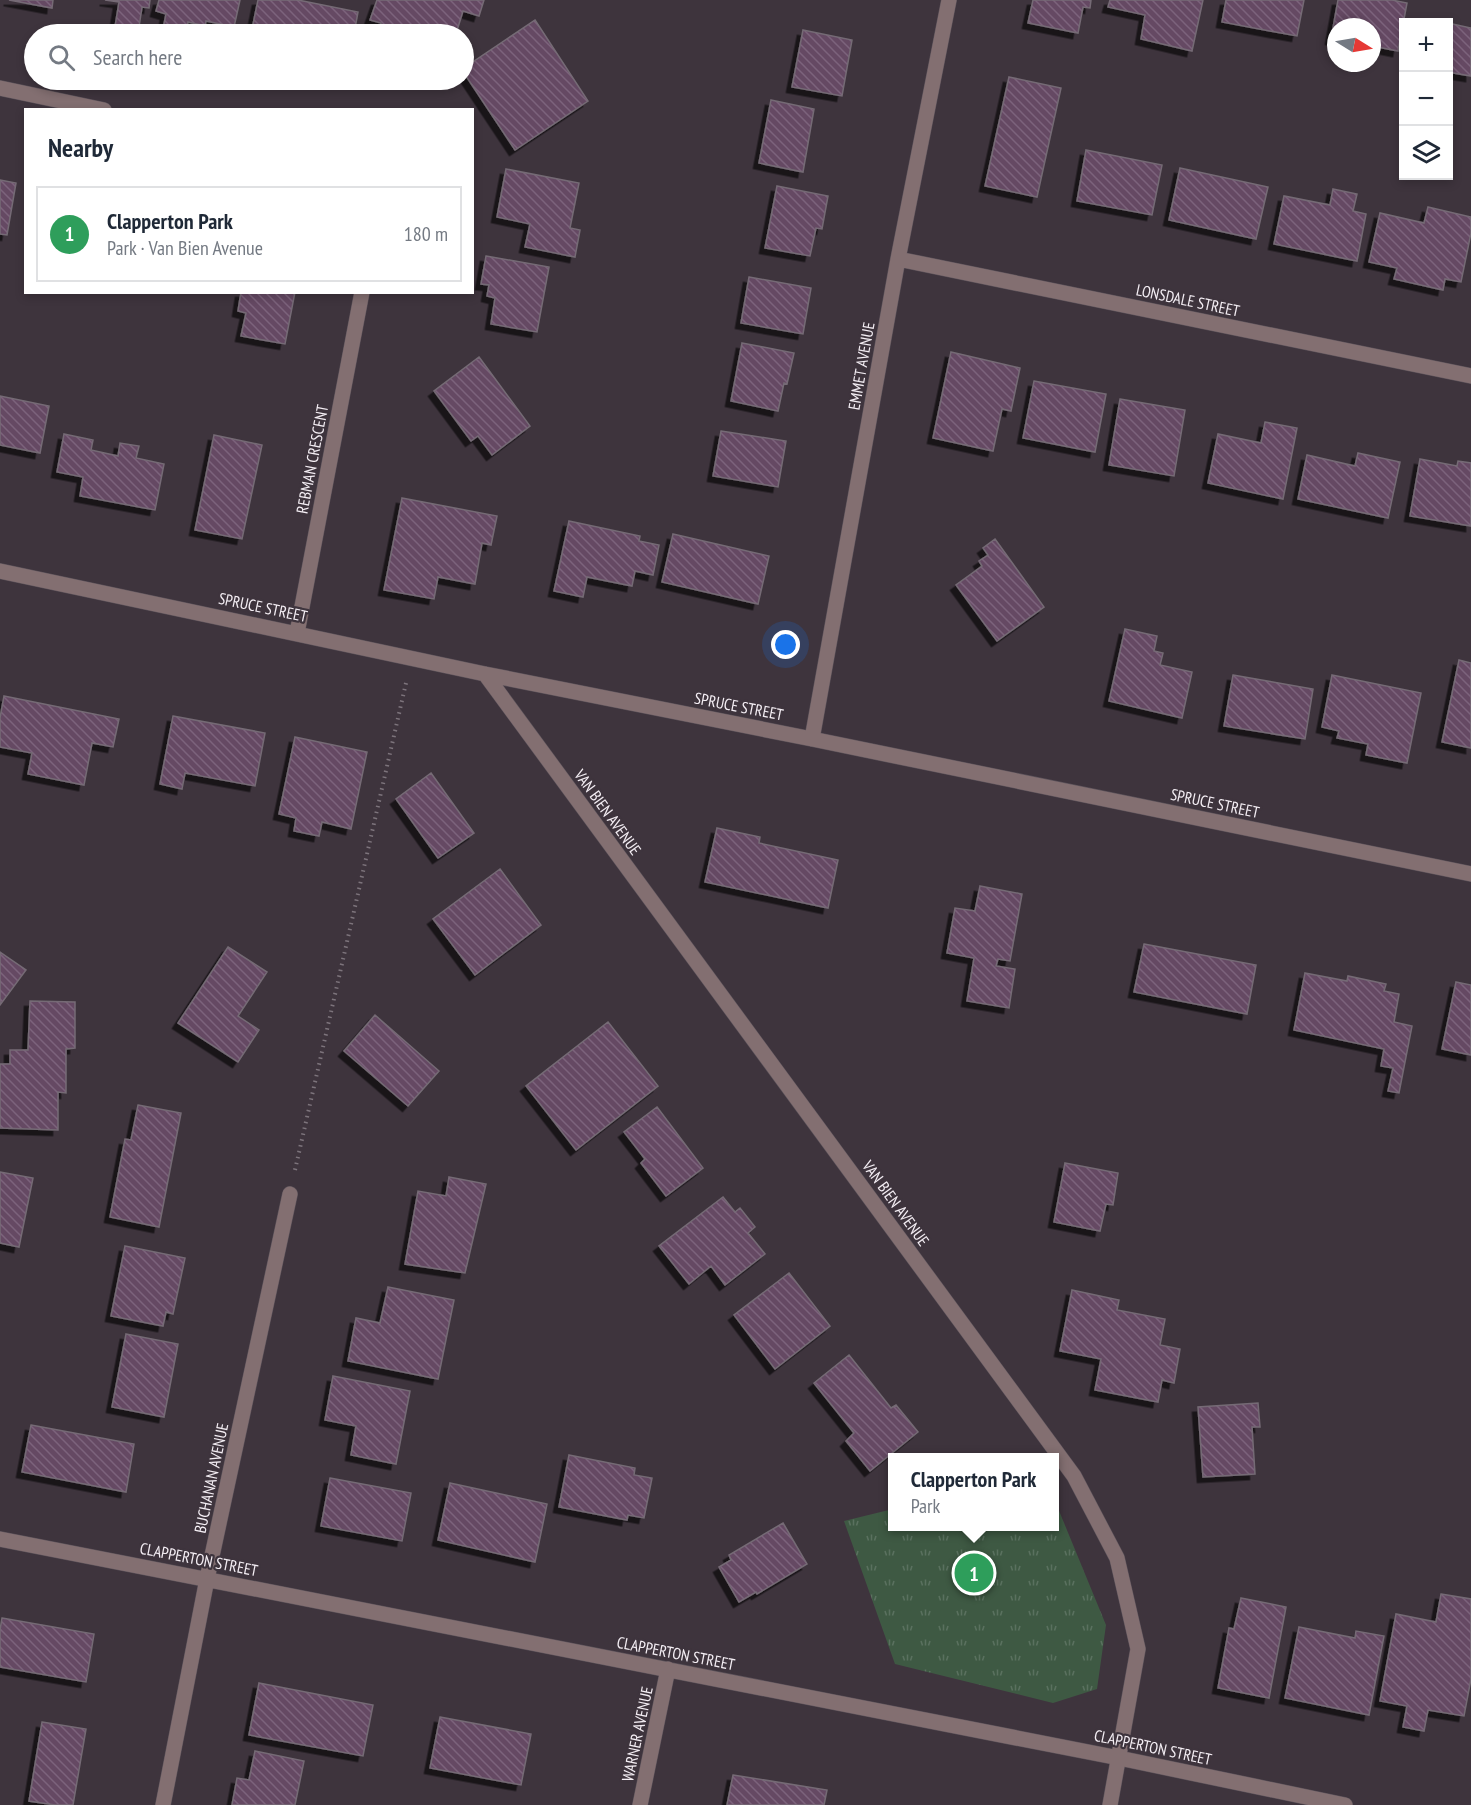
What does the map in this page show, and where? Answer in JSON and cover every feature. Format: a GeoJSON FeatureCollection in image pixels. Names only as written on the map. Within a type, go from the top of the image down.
{"type":"FeatureCollection","features":[{"type":"Feature","properties":{"kind":"street","name":"EMMET AVENUE"},"geometry":{"type":"LineString","coordinates":[[812,739],[898,259],[949,0]]}},
{"type":"Feature","properties":{"kind":"street"},"geometry":{"type":"LineString","coordinates":[[0,88],[95,108]]}},
{"type":"Feature","properties":{"kind":"street","name":"LONSDALE STREET"},"geometry":{"type":"LineString","coordinates":[[898,259],[1471,376]]}},
{"type":"Feature","properties":{"kind":"street","name":"REBMAN CRESCENT"},"geometry":{"type":"LineString","coordinates":[[297,633],[362,294]]}},
{"type":"Feature","properties":{"kind":"street","name":"SPRUCE STREET"},"geometry":{"type":"LineString","coordinates":[[0,571],[485,674],[1471,874]]}},
{"type":"Feature","properties":{"kind":"street","name":"VAN BIEN AVENUE"},"geometry":{"type":"LineString","coordinates":[[485,674],[1057,1453]]}},
{"type":"Feature","properties":{"kind":"street","name":"BUCHANAN AVENUE"},"geometry":{"type":"LineString","coordinates":[[163,1805],[207,1579],[290,1194]]}},
{"type":"Feature","properties":{"kind":"street","name":"VAN BIEN AVENUE"},"geometry":{"type":"LineString","coordinates":[[1059,1456],[1074,1476],[1117,1558],[1138,1649],[1110,1805]]}},
{"type":"Feature","properties":{"kind":"street","name":"CLAPPERTON STREET"},"geometry":{"type":"LineString","coordinates":[[0,1539],[1119,1758],[1345,1805]]}},
{"type":"Feature","properties":{"kind":"street","name":"WARNER AVENUE"},"geometry":{"type":"LineString","coordinates":[[640,1805],[668,1670]]}},
{"type":"Feature","properties":{"kind":"path"},"geometry":{"type":"LineString","coordinates":[[290,1194],[411,658]]}},
{"type":"Feature","properties":{"kind":"green space"},"geometry":{"type":"Polygon","coordinates":[[[888,1510],[888,1531],[1059,1531],[1059,1511],[1106,1625],[1097,1689],[1053,1703],[895,1664],[844,1521],[888,1510]]]}},
{"type":"Feature","properties":{"kind":"building"},"geometry":{"type":"Polygon","coordinates":[[[9,0],[53,0],[52,8],[9,0]]]}},
{"type":"Feature","properties":{"kind":"building"},"geometry":{"type":"Polygon","coordinates":[[[105,0],[150,0],[149,8],[142,7],[139,24],[115,24],[119,2],[105,0]]]}},
{"type":"Feature","properties":{"kind":"building"},"geometry":{"type":"Polygon","coordinates":[[[159,0],[240,0],[235,24],[206,21],[205,24],[188,22],[188,24],[164,24],[166,14],[156,11],[159,0]]]}},
{"type":"Feature","properties":{"kind":"building"},"geometry":{"type":"Polygon","coordinates":[[[258,0],[298,0],[358,12],[356,24],[253,24],[258,0]]]}},
{"type":"Feature","properties":{"kind":"building"},"geometry":{"type":"Polygon","coordinates":[[[377,0],[484,0],[479,16],[463,11],[459,24],[381,24],[370,20],[377,0]]]}},
{"type":"Feature","properties":{"kind":"building"},"geometry":{"type":"Polygon","coordinates":[[[1033,0],[1091,0],[1090,8],[1083,7],[1078,33],[1028,23],[1033,0]]]}},
{"type":"Feature","properties":{"kind":"building"},"geometry":{"type":"Polygon","coordinates":[[[1110,0],[1203,0],[1192,51],[1141,39],[1145,15],[1108,7],[1110,0]]]}},
{"type":"Feature","properties":{"kind":"building"},"geometry":{"type":"Polygon","coordinates":[[[1226,0],[1304,0],[1297,36],[1222,22],[1226,0]]]}},
{"type":"Feature","properties":{"kind":"building"},"geometry":{"type":"Polygon","coordinates":[[[1338,0],[1392,0],[1407,3],[1404,18],[1399,18],[1398,51],[1381,48],[1381,18],[1335,18],[1338,0]]]}},
{"type":"Feature","properties":{"kind":"building"},"geometry":{"type":"Polygon","coordinates":[[[535,20],[588,101],[515,150],[474,88],[474,61],[535,20]]]}},
{"type":"Feature","properties":{"kind":"building"},"geometry":{"type":"Polygon","coordinates":[[[1453,24],[1471,28],[1471,76],[1453,73],[1453,24]]]}},
{"type":"Feature","properties":{"kind":"building"},"geometry":{"type":"Polygon","coordinates":[[[803,30],[852,40],[842,96],[792,87],[803,30]]]}},
{"type":"Feature","properties":{"kind":"building"},"geometry":{"type":"Polygon","coordinates":[[[1009,77],[1061,88],[1037,197],[985,186],[1009,77]]]}},
{"type":"Feature","properties":{"kind":"building"},"geometry":{"type":"Polygon","coordinates":[[[771,100],[814,109],[803,172],[759,163],[771,100]]]}},
{"type":"Feature","properties":{"kind":"building"},"geometry":{"type":"Polygon","coordinates":[[[1086,150],[1162,165],[1152,215],[1077,201],[1086,150]]]}},
{"type":"Feature","properties":{"kind":"building"},"geometry":{"type":"Polygon","coordinates":[[[1180,168],[1268,187],[1256,239],[1169,220],[1180,168]]]}},
{"type":"Feature","properties":{"kind":"building"},"geometry":{"type":"Polygon","coordinates":[[[506,169],[579,183],[570,228],[580,230],[575,257],[525,247],[530,224],[497,217],[506,169]]]}},
{"type":"Feature","properties":{"kind":"building"},"geometry":{"type":"Polygon","coordinates":[[[0,180],[16,183],[7,235],[0,234],[0,180]]]}},
{"type":"Feature","properties":{"kind":"building"},"geometry":{"type":"Polygon","coordinates":[[[777,186],[828,196],[822,229],[816,228],[810,256],[765,248],[777,186]]]}},
{"type":"Feature","properties":{"kind":"building"},"geometry":{"type":"Polygon","coordinates":[[[1333,189],[1357,194],[1353,211],[1366,214],[1357,261],[1274,244],[1284,196],[1330,205],[1333,189]]]}},
{"type":"Feature","properties":{"kind":"building"},"geometry":{"type":"Polygon","coordinates":[[[1428,207],[1471,217],[1471,233],[1461,282],[1445,279],[1443,290],[1394,279],[1397,268],[1369,262],[1380,213],[1424,223],[1428,207]]]}},
{"type":"Feature","properties":{"kind":"building"},"geometry":{"type":"Polygon","coordinates":[[[486,256],[549,267],[537,332],[491,324],[495,298],[487,296],[489,285],[481,284],[486,256]]]}},
{"type":"Feature","properties":{"kind":"building"},"geometry":{"type":"Polygon","coordinates":[[[749,277],[811,288],[803,334],[741,323],[749,277]]]}},
{"type":"Feature","properties":{"kind":"building"},"geometry":{"type":"Polygon","coordinates":[[[241,294],[295,294],[285,344],[241,336],[246,313],[238,311],[241,294]]]}},
{"type":"Feature","properties":{"kind":"building"},"geometry":{"type":"Polygon","coordinates":[[[742,343],[794,353],[778,411],[731,401],[742,343]]]}},
{"type":"Feature","properties":{"kind":"building"},"geometry":{"type":"Polygon","coordinates":[[[951,352],[1020,368],[1011,411],[1002,409],[993,451],[933,438],[951,352]]]}},
{"type":"Feature","properties":{"kind":"building"},"geometry":{"type":"Polygon","coordinates":[[[479,357],[530,426],[492,455],[478,436],[471,441],[434,391],[479,357]]]}},
{"type":"Feature","properties":{"kind":"building"},"geometry":{"type":"Polygon","coordinates":[[[1034,381],[1106,394],[1095,452],[1023,438],[1034,381]]]}},
{"type":"Feature","properties":{"kind":"building"},"geometry":{"type":"Polygon","coordinates":[[[0,396],[49,406],[40,453],[0,445],[0,396]]]}},
{"type":"Feature","properties":{"kind":"building"},"geometry":{"type":"Polygon","coordinates":[[[1120,399],[1185,410],[1174,476],[1109,465],[1120,399]]]}},
{"type":"Feature","properties":{"kind":"building"},"geometry":{"type":"Polygon","coordinates":[[[1265,422],[1297,428],[1283,499],[1208,483],[1218,434],[1261,443],[1265,422]]]}},
{"type":"Feature","properties":{"kind":"building"},"geometry":{"type":"Polygon","coordinates":[[[721,431],[786,441],[778,487],[713,476],[721,431]]]}},
{"type":"Feature","properties":{"kind":"building"},"geometry":{"type":"Polygon","coordinates":[[[64,434],[93,440],[91,450],[118,456],[120,443],[139,446],[136,458],[164,464],[155,510],[80,496],[83,477],[57,472],[64,434]]]}},
{"type":"Feature","properties":{"kind":"building"},"geometry":{"type":"Polygon","coordinates":[[[214,435],[262,445],[242,539],[195,530],[214,435]]]}},
{"type":"Feature","properties":{"kind":"building"},"geometry":{"type":"Polygon","coordinates":[[[1358,453],[1400,462],[1388,518],[1298,499],[1307,455],[1355,466],[1358,453]]]}},
{"type":"Feature","properties":{"kind":"building"},"geometry":{"type":"Polygon","coordinates":[[[1420,459],[1457,466],[1458,461],[1471,463],[1471,526],[1410,516],[1420,459]]]}},
{"type":"Feature","properties":{"kind":"building"},"geometry":{"type":"Polygon","coordinates":[[[402,498],[497,516],[491,545],[482,543],[475,584],[438,577],[434,599],[384,590],[402,498]]]}},
{"type":"Feature","properties":{"kind":"building"},"geometry":{"type":"Polygon","coordinates":[[[569,521],[640,536],[639,541],[659,545],[653,575],[635,571],[632,586],[587,577],[583,597],[554,591],[569,521]]]}},
{"type":"Feature","properties":{"kind":"building"},"geometry":{"type":"Polygon","coordinates":[[[673,534],[769,556],[758,604],[662,582],[673,534]]]}},
{"type":"Feature","properties":{"kind":"building"},"geometry":{"type":"Polygon","coordinates":[[[995,539],[1044,607],[997,641],[956,585],[982,566],[979,561],[988,555],[983,548],[995,539]]]}},
{"type":"Feature","properties":{"kind":"building"},"geometry":{"type":"Polygon","coordinates":[[[1125,629],[1157,636],[1154,651],[1163,653],[1160,665],[1192,672],[1182,718],[1109,701],[1125,629]]]}},
{"type":"Feature","properties":{"kind":"building"},"geometry":{"type":"Polygon","coordinates":[[[1459,660],[1471,663],[1471,748],[1442,742],[1459,660]]]}},
{"type":"Feature","properties":{"kind":"building"},"geometry":{"type":"Polygon","coordinates":[[[1233,675],[1313,689],[1305,739],[1224,726],[1233,675]]]}},
{"type":"Feature","properties":{"kind":"building"},"geometry":{"type":"Polygon","coordinates":[[[1332,675],[1421,693],[1407,763],[1366,755],[1368,744],[1337,738],[1339,731],[1322,727],[1332,675]]]}},
{"type":"Feature","properties":{"kind":"building"},"geometry":{"type":"Polygon","coordinates":[[[4,696],[119,719],[113,747],[92,743],[84,785],[28,774],[32,753],[0,747],[0,718],[4,696]]]}},
{"type":"Feature","properties":{"kind":"building"},"geometry":{"type":"Polygon","coordinates":[[[173,716],[265,733],[255,786],[185,773],[182,789],[160,784],[173,716]]]}},
{"type":"Feature","properties":{"kind":"building"},"geometry":{"type":"Polygon","coordinates":[[[295,737],[367,752],[351,829],[322,822],[319,836],[294,831],[296,818],[279,814],[295,737]]]}},
{"type":"Feature","properties":{"kind":"building"},"geometry":{"type":"Polygon","coordinates":[[[431,773],[474,833],[438,858],[396,799],[431,773]]]}},
{"type":"Feature","properties":{"kind":"building"},"geometry":{"type":"Polygon","coordinates":[[[717,828],[760,837],[759,843],[838,860],[828,908],[705,882],[717,828]]]}},
{"type":"Feature","properties":{"kind":"building"},"geometry":{"type":"Polygon","coordinates":[[[500,869],[541,925],[475,975],[433,919],[500,869]]]}},
{"type":"Feature","properties":{"kind":"building"},"geometry":{"type":"Polygon","coordinates":[[[980,886],[1022,894],[1010,961],[998,959],[996,966],[1015,969],[1009,1008],[967,1001],[974,958],[947,953],[955,908],[975,911],[980,886]]]}},
{"type":"Feature","properties":{"kind":"building"},"geometry":{"type":"Polygon","coordinates":[[[1144,944],[1256,965],[1247,1014],[1134,992],[1144,944]]]}},
{"type":"Feature","properties":{"kind":"building"},"geometry":{"type":"Polygon","coordinates":[[[228,947],[267,972],[238,1016],[259,1030],[238,1062],[178,1023],[228,947]]]}},
{"type":"Feature","properties":{"kind":"building"},"geometry":{"type":"Polygon","coordinates":[[[0,952],[26,970],[0,1005],[0,952]]]}},
{"type":"Feature","properties":{"kind":"building"},"geometry":{"type":"Polygon","coordinates":[[[1305,973],[1347,981],[1348,976],[1386,984],[1384,991],[1399,994],[1394,1022],[1412,1026],[1399,1093],[1388,1091],[1393,1068],[1381,1066],[1384,1049],[1294,1030],[1305,973]]]}},
{"type":"Feature","properties":{"kind":"building"},"geometry":{"type":"Polygon","coordinates":[[[1456,982],[1471,985],[1471,1055],[1442,1049],[1456,982]]]}},
{"type":"Feature","properties":{"kind":"building"},"geometry":{"type":"Polygon","coordinates":[[[30,1001],[75,1002],[75,1048],[66,1049],[66,1093],[58,1092],[58,1130],[0,1128],[0,1064],[10,1064],[10,1050],[28,1050],[30,1001]]]}},
{"type":"Feature","properties":{"kind":"building"},"geometry":{"type":"Polygon","coordinates":[[[375,1015],[439,1071],[408,1106],[344,1051],[375,1015]]]}},
{"type":"Feature","properties":{"kind":"building"},"geometry":{"type":"Polygon","coordinates":[[[608,1022],[658,1086],[576,1150],[526,1086],[608,1022]]]}},
{"type":"Feature","properties":{"kind":"building"},"geometry":{"type":"Polygon","coordinates":[[[138,1105],[181,1113],[159,1227],[110,1217],[125,1139],[131,1140],[138,1105]]]}},
{"type":"Feature","properties":{"kind":"building"},"geometry":{"type":"Polygon","coordinates":[[[657,1107],[703,1168],[666,1196],[641,1163],[645,1159],[624,1132],[657,1107]]]}},
{"type":"Feature","properties":{"kind":"building"},"geometry":{"type":"Polygon","coordinates":[[[1065,1163],[1118,1173],[1113,1205],[1106,1204],[1100,1231],[1054,1222],[1065,1163]]]}},
{"type":"Feature","properties":{"kind":"building"},"geometry":{"type":"Polygon","coordinates":[[[0,1172],[33,1178],[19,1247],[0,1243],[0,1172]]]}},
{"type":"Feature","properties":{"kind":"building"},"geometry":{"type":"Polygon","coordinates":[[[449,1177],[486,1184],[465,1273],[405,1264],[418,1191],[446,1196],[449,1177]]]}},
{"type":"Feature","properties":{"kind":"building"},"geometry":{"type":"Polygon","coordinates":[[[723,1197],[735,1212],[740,1208],[755,1227],[748,1233],[765,1254],[725,1285],[711,1266],[689,1284],[659,1246],[723,1197]]]}},
{"type":"Feature","properties":{"kind":"building"},"geometry":{"type":"Polygon","coordinates":[[[125,1246],[185,1258],[173,1314],[166,1312],[163,1326],[111,1316],[125,1246]]]}},
{"type":"Feature","properties":{"kind":"building"},"geometry":{"type":"Polygon","coordinates":[[[789,1273],[830,1326],[775,1369],[734,1315],[789,1273]]]}},
{"type":"Feature","properties":{"kind":"building"},"geometry":{"type":"Polygon","coordinates":[[[388,1287],[454,1300],[438,1379],[348,1361],[356,1318],[380,1323],[388,1287]]]}},
{"type":"Feature","properties":{"kind":"building"},"geometry":{"type":"Polygon","coordinates":[[[1072,1290],[1119,1300],[1117,1310],[1165,1319],[1160,1345],[1180,1349],[1174,1383],[1162,1380],[1158,1402],[1095,1390],[1101,1359],[1060,1351],[1072,1290]]]}},
{"type":"Feature","properties":{"kind":"building"},"geometry":{"type":"Polygon","coordinates":[[[126,1334],[178,1344],[164,1417],[112,1407],[126,1334]]]}},
{"type":"Feature","properties":{"kind":"building"},"geometry":{"type":"Polygon","coordinates":[[[849,1355],[891,1408],[896,1405],[918,1432],[892,1453],[888,1453],[888,1456],[870,1471],[846,1441],[854,1433],[814,1383],[849,1355]]]}},
{"type":"Feature","properties":{"kind":"building"},"geometry":{"type":"Polygon","coordinates":[[[333,1376],[410,1391],[396,1464],[351,1455],[356,1426],[325,1420],[333,1376]]]}},
{"type":"Feature","properties":{"kind":"building"},"geometry":{"type":"Polygon","coordinates":[[[1258,1403],[1260,1427],[1252,1427],[1255,1474],[1203,1477],[1198,1407],[1258,1403]]]}},
{"type":"Feature","properties":{"kind":"building"},"geometry":{"type":"Polygon","coordinates":[[[31,1425],[134,1444],[126,1492],[22,1472],[31,1425]]]}},
{"type":"Feature","properties":{"kind":"building"},"geometry":{"type":"Polygon","coordinates":[[[569,1455],[635,1468],[634,1475],[652,1478],[644,1518],[628,1515],[627,1520],[559,1507],[569,1455]]]}},
{"type":"Feature","properties":{"kind":"building"},"geometry":{"type":"Polygon","coordinates":[[[330,1478],[411,1493],[402,1541],[321,1526],[330,1478]]]}},
{"type":"Feature","properties":{"kind":"building"},"geometry":{"type":"Polygon","coordinates":[[[450,1483],[547,1504],[535,1562],[438,1540],[450,1483]]]}},
{"type":"Feature","properties":{"kind":"building"},"geometry":{"type":"Polygon","coordinates":[[[783,1523],[807,1564],[739,1602],[719,1567],[731,1560],[729,1555],[783,1523]]]}},
{"type":"Feature","properties":{"kind":"building"},"geometry":{"type":"Polygon","coordinates":[[[1441,1594],[1471,1599],[1471,1679],[1464,1716],[1428,1710],[1424,1731],[1403,1727],[1407,1706],[1380,1701],[1396,1614],[1436,1622],[1441,1594]]]}},
{"type":"Feature","properties":{"kind":"building"},"geometry":{"type":"Polygon","coordinates":[[[1241,1598],[1286,1607],[1269,1698],[1218,1688],[1229,1628],[1234,1629],[1241,1598]]]}},
{"type":"Feature","properties":{"kind":"building"},"geometry":{"type":"Polygon","coordinates":[[[2,1618],[94,1634],[86,1682],[0,1667],[2,1618]]]}},
{"type":"Feature","properties":{"kind":"building"},"geometry":{"type":"Polygon","coordinates":[[[1299,1627],[1355,1638],[1356,1631],[1384,1636],[1369,1715],[1285,1698],[1299,1627]]]}},
{"type":"Feature","properties":{"kind":"building"},"geometry":{"type":"Polygon","coordinates":[[[259,1683],[373,1705],[363,1756],[249,1735],[259,1683]]]}},
{"type":"Feature","properties":{"kind":"building"},"geometry":{"type":"Polygon","coordinates":[[[440,1717],[531,1734],[521,1785],[430,1768],[440,1717]]]}},
{"type":"Feature","properties":{"kind":"building"},"geometry":{"type":"Polygon","coordinates":[[[42,1722],[86,1729],[73,1805],[29,1801],[42,1722]]]}},
{"type":"Feature","properties":{"kind":"building"},"geometry":{"type":"Polygon","coordinates":[[[255,1751],[304,1761],[295,1805],[232,1805],[237,1778],[249,1780],[255,1751]]]}},
{"type":"Feature","properties":{"kind":"building"},"geometry":{"type":"Polygon","coordinates":[[[733,1775],[827,1790],[824,1805],[727,1805],[733,1775]]]}},
{"type":"Feature","properties":{"kind":"place","name":"Clapperton Park"},"geometry":{"type":"Point","coordinates":[974,1573]}}]}
